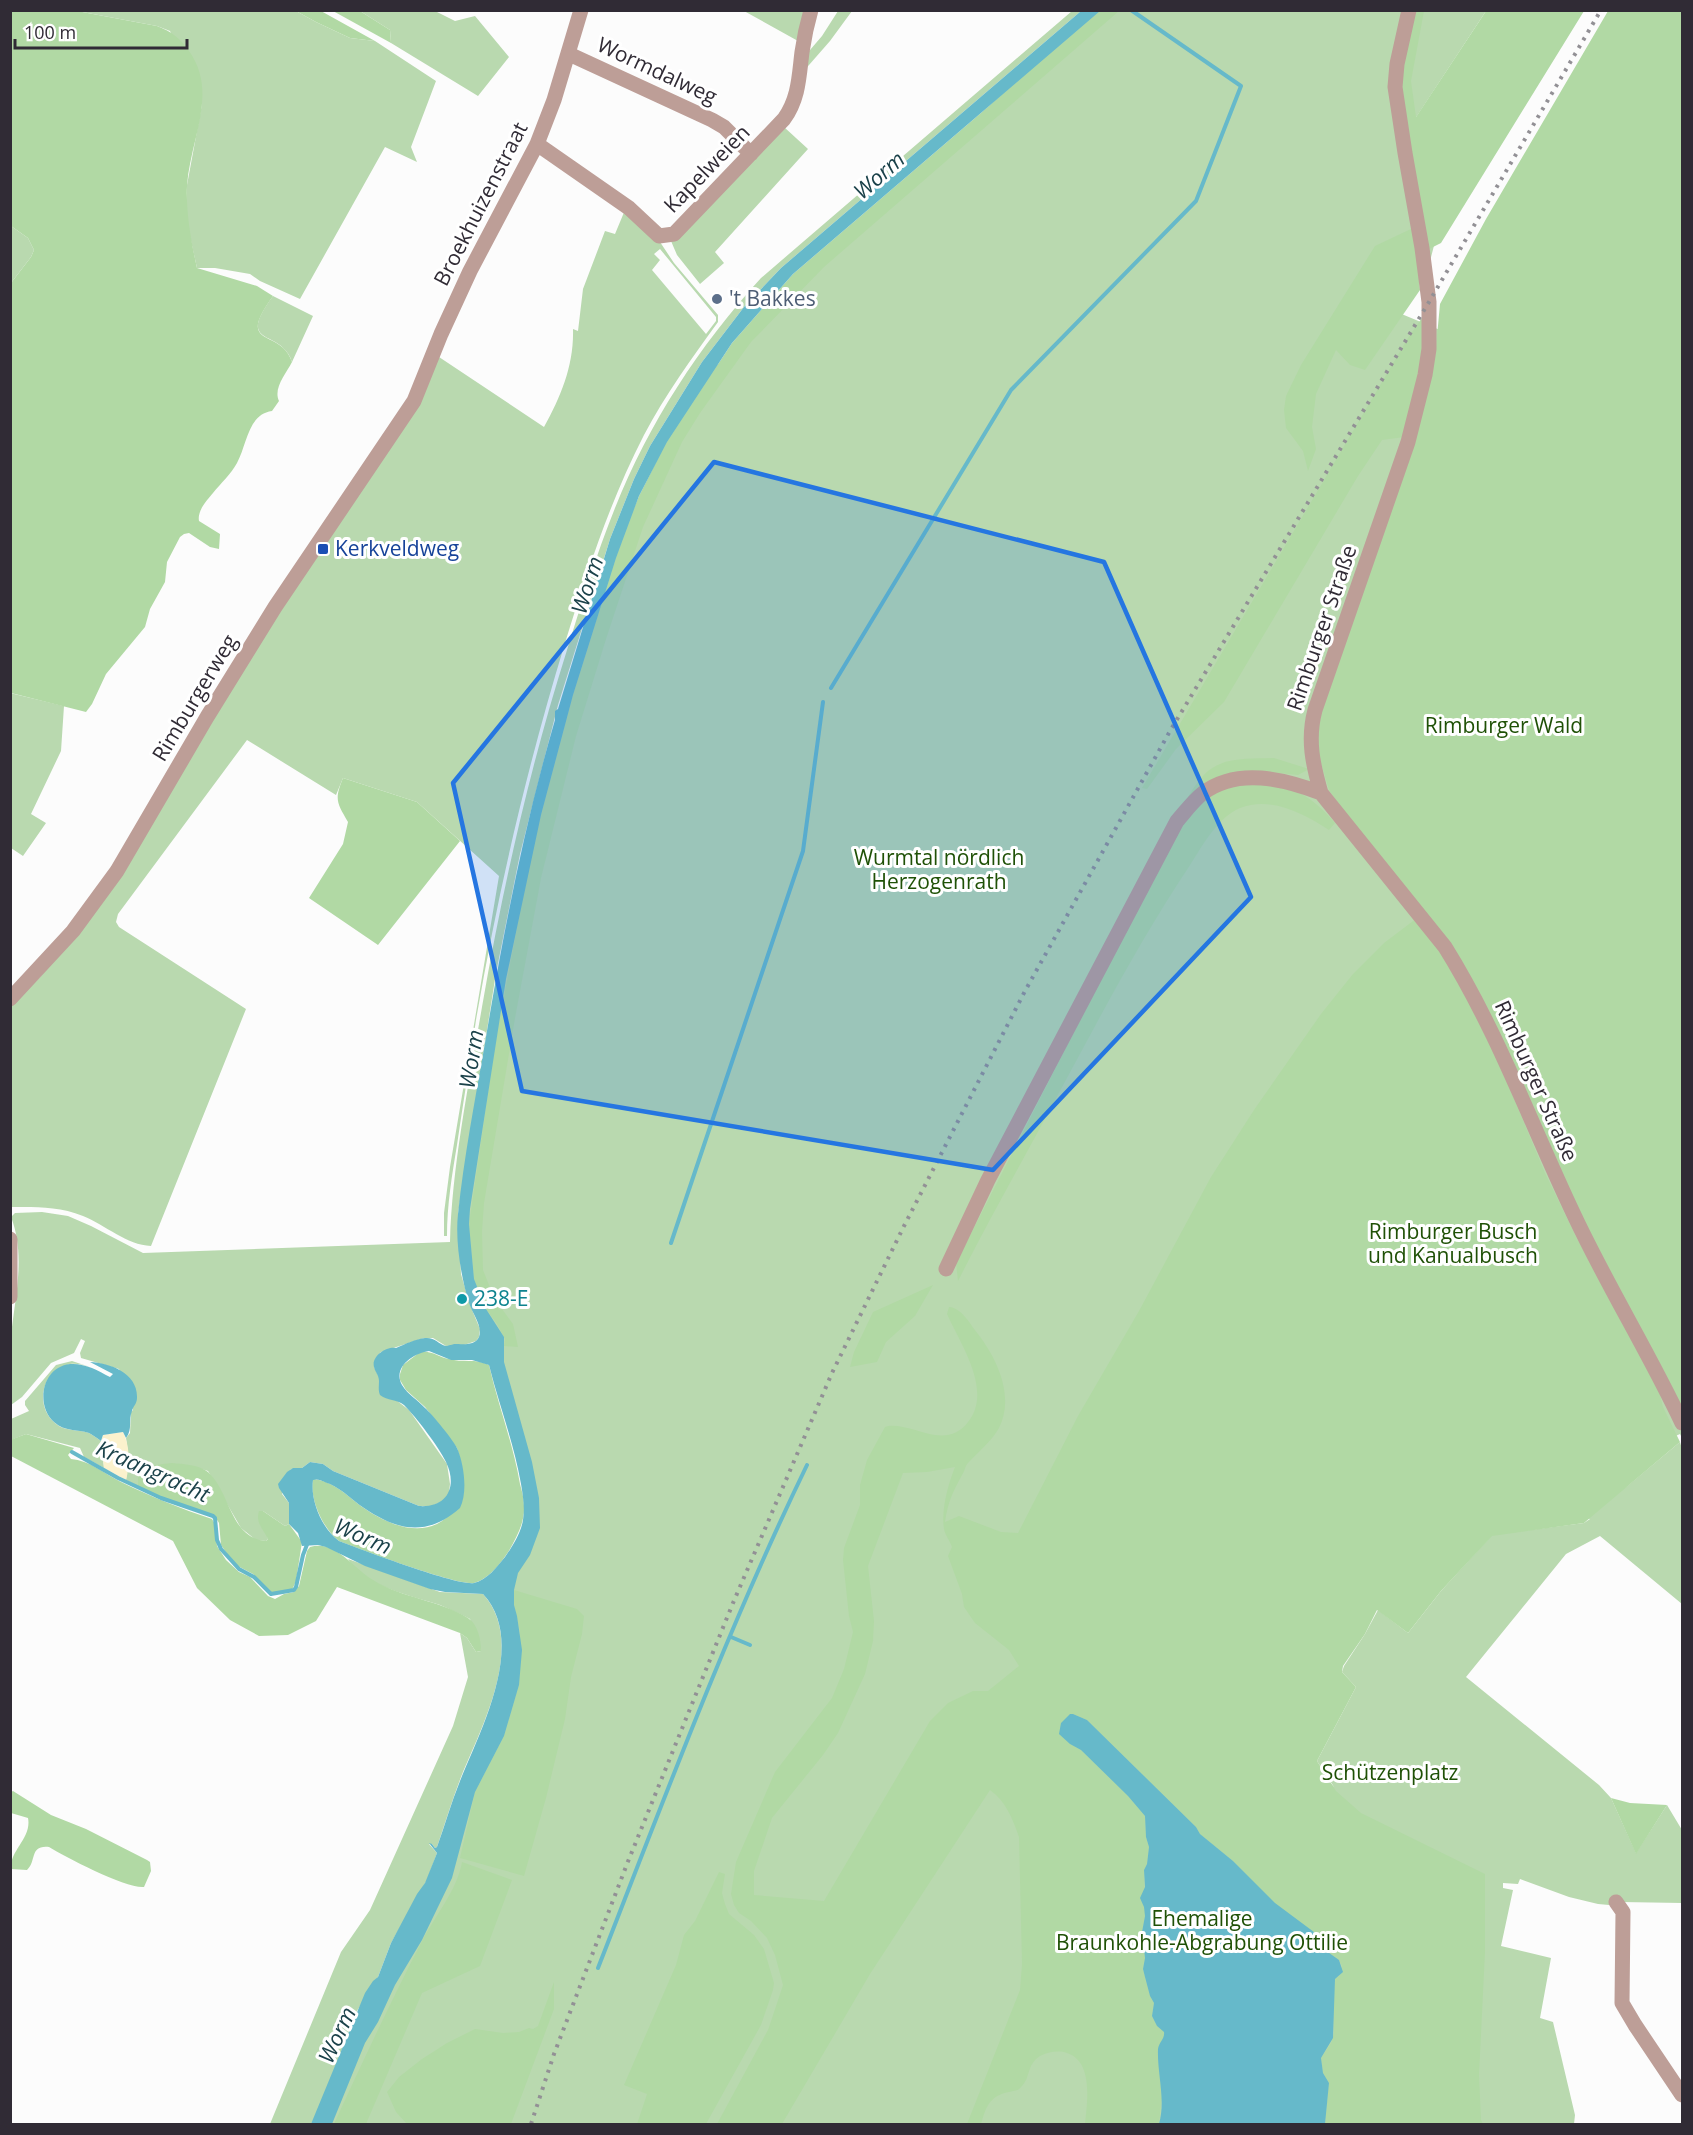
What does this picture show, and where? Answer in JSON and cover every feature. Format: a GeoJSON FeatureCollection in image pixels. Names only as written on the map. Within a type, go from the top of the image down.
{"type":"FeatureCollection","features":[{"type":"Feature","properties":{"kind":"street","name":"Broekhuizenstraat"},"geometry":{"type":"LineString","coordinates":[[408,412],[470,271],[537,144],[569,54],[581,10]]}},
{"type":"Feature","properties":{"kind":"street","name":"Kapelweien"},"geometry":{"type":"LineString","coordinates":[[537,144],[629,208],[656,234],[663,236],[674,234],[784,119],[795,101],[811,10]]}},
{"type":"Feature","properties":{"kind":"street","name":"Rimburger Straße"},"geometry":{"type":"LineString","coordinates":[[1409,10],[1397,64],[1395,87],[1422,248],[1429,302],[1429,348],[1425,375],[1408,442],[1311,727],[1312,758],[1321,793],[1445,947],[1462,975],[1497,1043],[1576,1220],[1683,1423]]}},
{"type":"Feature","properties":{"kind":"street","name":"Wormdalweg"},"geometry":{"type":"LineString","coordinates":[[569,54],[712,120],[751,153]]}},
{"type":"Feature","properties":{"kind":"street","name":"Rimburgerweg"},"geometry":{"type":"LineString","coordinates":[[10,999],[73,931],[117,871],[207,717],[275,607],[408,412]]}},
{"type":"Feature","properties":{"kind":"street"},"geometry":{"type":"LineString","coordinates":[[946,1269],[988,1180],[1177,821],[1203,794],[1232,780],[1275,779],[1321,793]]}},
{"type":"Feature","properties":{"kind":"street"},"geometry":{"type":"LineString","coordinates":[[10,1239],[12,1271],[10,1297]]}},
{"type":"Feature","properties":{"kind":"street"},"geometry":{"type":"LineString","coordinates":[[1616,1902],[1623,1912],[1622,2003],[1683,2095]]}},
{"type":"Feature","properties":{"kind":"highlighted area"},"geometry":{"type":"Polygon","coordinates":[[[714,462],[1104,562],[1251,897],[993,1170],[522,1091],[453,783],[714,462]]]}},
{"type":"Feature","properties":{"kind":"green space"},"geometry":{"type":"Polygon","coordinates":[[[11,10],[77,11],[157,26],[175,36],[186,46],[198,67],[202,83],[200,117],[187,186],[189,227],[197,268],[257,286],[273,296],[262,313],[258,324],[259,331],[286,351],[292,362],[279,386],[279,401],[272,411],[264,413],[253,424],[235,467],[201,510],[199,521],[220,534],[219,549],[210,547],[189,533],[180,537],[167,562],[165,582],[150,609],[145,627],[106,674],[86,712],[11,693],[11,283],[34,250],[28,238],[11,226],[11,10]]]}},
{"type":"Feature","properties":{"kind":"green space"},"geometry":{"type":"Polygon","coordinates":[[[77,11],[296,11],[350,38],[375,41],[436,81],[411,147],[417,162],[385,147],[300,299],[250,274],[215,268],[197,268],[187,223],[187,185],[202,104],[170,31],[157,26],[77,11]]]}},
{"type":"Feature","properties":{"kind":"green space"},"geometry":{"type":"Polygon","coordinates":[[[296,11],[321,11],[375,41],[350,38],[296,11]]]}},
{"type":"Feature","properties":{"kind":"green space"},"geometry":{"type":"Polygon","coordinates":[[[333,11],[360,11],[390,30],[391,43],[333,11]]]}},
{"type":"Feature","properties":{"kind":"green space"},"geometry":{"type":"Polygon","coordinates":[[[360,11],[435,11],[455,21],[475,16],[509,57],[478,96],[391,43],[390,30],[360,11]]]}},
{"type":"Feature","properties":{"kind":"green space"},"geometry":{"type":"Polygon","coordinates":[[[744,11],[806,11],[798,41],[744,11]]]}},
{"type":"Feature","properties":{"kind":"green space"},"geometry":{"type":"Polygon","coordinates":[[[838,11],[852,11],[802,73],[804,57],[822,36],[838,11]]]}},
{"type":"Feature","properties":{"kind":"green space"},"geometry":{"type":"Polygon","coordinates":[[[1072,11],[1081,11],[781,268],[744,307],[702,362],[650,446],[634,479],[610,539],[558,705],[520,854],[496,973],[458,1214],[461,1274],[480,1329],[479,1337],[476,1341],[464,1345],[446,1346],[433,1338],[424,1338],[381,1352],[376,1358],[374,1367],[379,1377],[379,1387],[409,1410],[447,1464],[450,1484],[445,1500],[432,1506],[419,1506],[333,1471],[323,1464],[310,1462],[302,1468],[291,1469],[282,1494],[289,1503],[289,1524],[285,1526],[263,1511],[268,1539],[266,1541],[256,1540],[241,1528],[208,1471],[192,1466],[150,1467],[138,1475],[138,1486],[126,1480],[129,1458],[126,1438],[130,1433],[133,1410],[119,1369],[81,1358],[80,1353],[85,1341],[81,1339],[74,1353],[51,1363],[22,1397],[11,1405],[10,1344],[19,1261],[11,1217],[15,1213],[42,1212],[68,1216],[143,1253],[450,1242],[454,1184],[467,1095],[490,962],[518,827],[541,738],[590,579],[615,508],[643,446],[697,358],[761,278],[1072,11]]]}},
{"type":"Feature","properties":{"kind":"green space","name":"Wurmtal nördlich Herzogenrath"},"geometry":{"type":"Polygon","coordinates":[[[1089,11],[1486,11],[1409,128],[1436,238],[1430,261],[1392,310],[1682,439],[1682,1438],[1680,1434],[1665,1441],[1625,1488],[1680,1442],[1682,1449],[1682,1604],[1600,1536],[1566,1554],[1466,1677],[1599,1785],[1611,1798],[1636,1853],[1667,1805],[1682,1830],[1682,1903],[1598,1904],[1569,1897],[1520,1879],[1518,1884],[1503,1883],[1503,1888],[1513,1890],[1501,1946],[1551,1958],[1540,2018],[1553,2022],[1575,2115],[1574,2124],[324,2124],[472,1775],[509,1646],[504,1621],[529,1509],[462,1241],[526,850],[607,564],[690,391],[1089,11]],[[1419,1470],[1271,1721],[1334,1787],[1317,1761],[1356,1687],[1342,1672],[1344,1666],[1378,1610],[1408,1633],[1441,1591],[1492,1535],[1584,1523],[1590,1519],[1419,1470]]]}},
{"type":"Feature","properties":{"kind":"green space"},"geometry":{"type":"Polygon","coordinates":[[[1100,11],[1119,11],[824,267],[751,342],[682,442],[643,527],[576,736],[541,878],[515,1018],[484,1203],[482,1231],[483,1270],[499,1310],[502,1309],[513,1324],[518,1347],[504,1346],[505,1339],[486,1309],[474,1279],[469,1224],[495,1045],[527,874],[541,815],[573,695],[616,558],[639,496],[667,442],[732,343],[793,274],[1100,11]]]}},
{"type":"Feature","properties":{"kind":"green space"},"geometry":{"type":"Polygon","coordinates":[[[1411,11],[1424,11],[1411,81],[1416,117],[1486,11],[1584,11],[1441,243],[1429,249],[1400,111],[1400,66],[1411,11]]]}},
{"type":"Feature","properties":{"kind":"green space","name":"Rimburger Wald"},"geometry":{"type":"Polygon","coordinates":[[[1608,11],[1682,11],[1682,1410],[1599,1254],[1502,1041],[1329,790],[1318,753],[1318,724],[1435,358],[1440,304],[1486,219],[1608,11]]]}},
{"type":"Feature","properties":{"kind":"green space"},"geometry":{"type":"Polygon","coordinates":[[[784,127],[808,149],[715,252],[724,263],[700,284],[677,255],[671,241],[784,127]]]}},
{"type":"Feature","properties":{"kind":"green space"},"geometry":{"type":"Polygon","coordinates":[[[625,210],[658,239],[674,263],[718,315],[718,322],[661,406],[632,460],[591,563],[551,690],[504,877],[485,972],[452,1179],[447,1236],[444,1236],[444,1213],[450,1167],[499,876],[417,802],[343,778],[336,795],[247,740],[118,914],[116,922],[119,927],[246,1009],[151,1246],[133,1242],[83,1216],[65,1210],[11,1207],[11,1006],[41,976],[232,686],[439,357],[544,427],[556,404],[569,368],[573,329],[578,331],[583,289],[605,231],[615,234],[625,210]],[[660,249],[654,254],[660,260],[652,270],[706,334],[716,321],[716,317],[660,249]]]}},
{"type":"Feature","properties":{"kind":"green space"},"geometry":{"type":"Polygon","coordinates":[[[11,226],[28,238],[34,250],[11,283],[11,226]]]}},
{"type":"Feature","properties":{"kind":"green space"},"geometry":{"type":"Polygon","coordinates":[[[1415,227],[1420,290],[1365,370],[1350,365],[1336,350],[1316,394],[1312,427],[1316,449],[1308,471],[1303,451],[1286,428],[1284,410],[1286,396],[1301,365],[1375,246],[1415,227]]]}},
{"type":"Feature","properties":{"kind":"green space"},"geometry":{"type":"Polygon","coordinates":[[[273,296],[313,316],[292,362],[279,344],[259,331],[258,324],[262,313],[273,296]]]}},
{"type":"Feature","properties":{"kind":"green space"},"geometry":{"type":"Polygon","coordinates":[[[1424,315],[1424,346],[1404,437],[1382,440],[1358,476],[1224,702],[1176,749],[1147,789],[1142,788],[1408,338],[1424,315]]]}},
{"type":"Feature","properties":{"kind":"green space"},"geometry":{"type":"Polygon","coordinates":[[[10,693],[64,706],[61,751],[31,814],[46,823],[23,856],[11,848],[10,693]]]}},
{"type":"Feature","properties":{"kind":"green space"},"geometry":{"type":"Polygon","coordinates":[[[1274,758],[1309,769],[1298,775],[1262,771],[1179,811],[1199,781],[1214,767],[1235,760],[1274,758]]]}},
{"type":"Feature","properties":{"kind":"green space"},"geometry":{"type":"Polygon","coordinates":[[[343,778],[417,802],[460,841],[378,945],[309,898],[343,844],[348,822],[339,806],[338,791],[343,778]]]}},
{"type":"Feature","properties":{"kind":"green space"},"geometry":{"type":"Polygon","coordinates":[[[1241,784],[1270,785],[1294,790],[1314,802],[1335,823],[1329,830],[1298,812],[1263,804],[1240,808],[1224,818],[1218,825],[1172,892],[1123,975],[958,1281],[956,1263],[1182,821],[1211,794],[1241,784]]]}},
{"type":"Feature","properties":{"kind":"green space","name":"Rimburger Busch und Kanualbusch"},"geometry":{"type":"Polygon","coordinates":[[[1417,918],[1455,973],[1502,1070],[1545,1173],[1577,1239],[1615,1302],[1657,1382],[1663,1407],[1680,1442],[1584,1523],[1492,1536],[1441,1591],[1408,1633],[1377,1610],[1365,1634],[1343,1666],[1342,1672],[1356,1687],[1317,1761],[1336,1791],[1361,1813],[1485,1874],[1485,1952],[1479,2075],[1483,2124],[1325,2124],[1329,2083],[1323,2073],[1321,2058],[1331,2043],[1334,2033],[1335,1979],[1339,1976],[1342,1966],[1339,1960],[1325,1951],[1320,1937],[1275,1904],[1233,1861],[1200,1834],[1196,1827],[1087,1720],[1073,1714],[1061,1723],[1070,1744],[1081,1750],[1145,1816],[1149,1847],[1144,1870],[1145,1916],[1142,1932],[1145,1958],[1143,1969],[1154,2003],[1152,2016],[1157,2026],[1164,2032],[1158,2051],[1162,2097],[1159,2124],[1085,2124],[1087,2084],[1085,2074],[1076,2058],[1064,2052],[1057,2052],[1043,2055],[1036,2060],[1020,2088],[993,2099],[987,2107],[981,2124],[967,2124],[1020,1990],[1022,1964],[1019,1837],[1005,1805],[990,1790],[870,1974],[782,2124],[717,2124],[768,2030],[783,1985],[775,1955],[767,1938],[751,1921],[739,1913],[734,1905],[731,1894],[736,1862],[775,1772],[832,1698],[844,1669],[853,1632],[843,1560],[844,1548],[860,1505],[860,1485],[867,1460],[885,1427],[896,1426],[935,1435],[949,1435],[965,1426],[975,1410],[976,1382],[972,1368],[947,1314],[949,1307],[958,1310],[965,1317],[992,1355],[1002,1378],[1005,1403],[999,1428],[966,1466],[951,1497],[945,1522],[959,1516],[1001,1532],[1018,1533],[1078,1416],[1139,1311],[1211,1177],[1254,1110],[1321,1014],[1353,974],[1384,943],[1417,918]],[[955,1467],[903,1473],[868,1566],[874,1621],[873,1641],[865,1674],[838,1733],[772,1818],[754,1871],[754,1895],[824,1901],[930,1721],[948,1703],[973,1691],[988,1691],[1019,1666],[1009,1650],[975,1623],[964,1607],[962,1594],[948,1556],[952,1547],[943,1521],[946,1497],[955,1467]]]}},
{"type":"Feature","properties":{"kind":"green space"},"geometry":{"type":"Polygon","coordinates":[[[933,1285],[915,1316],[886,1342],[877,1362],[850,1367],[854,1352],[873,1312],[933,1285]]]}},
{"type":"Feature","properties":{"kind":"green space"},"geometry":{"type":"Polygon","coordinates":[[[420,1352],[489,1365],[517,1469],[524,1503],[520,1529],[499,1564],[485,1578],[474,1583],[449,1579],[339,1541],[328,1529],[315,1504],[313,1479],[337,1488],[376,1516],[409,1528],[431,1526],[442,1521],[451,1512],[464,1492],[457,1448],[425,1407],[406,1390],[400,1380],[403,1365],[420,1352]]]}},
{"type":"Feature","properties":{"kind":"green space"},"geometry":{"type":"Polygon","coordinates":[[[72,1361],[90,1367],[70,1364],[52,1374],[44,1390],[44,1407],[58,1425],[66,1429],[89,1433],[101,1441],[104,1468],[84,1457],[80,1448],[26,1434],[11,1440],[11,1419],[29,1411],[25,1401],[56,1365],[72,1361]]]}},
{"type":"Feature","properties":{"kind":"green space"},"geometry":{"type":"Polygon","coordinates":[[[26,1434],[74,1448],[68,1455],[71,1459],[91,1465],[154,1497],[212,1519],[215,1524],[217,1546],[226,1560],[239,1572],[250,1577],[268,1596],[275,1599],[294,1592],[299,1586],[307,1551],[310,1547],[328,1547],[384,1586],[445,1607],[468,1618],[477,1628],[481,1651],[476,1652],[467,1638],[460,1633],[337,1587],[316,1621],[288,1635],[259,1636],[230,1620],[197,1588],[173,1541],[11,1456],[10,1440],[26,1434]]]}},
{"type":"Feature","properties":{"kind":"green space"},"geometry":{"type":"Polygon","coordinates":[[[172,1463],[196,1466],[208,1472],[222,1491],[238,1523],[254,1538],[266,1541],[268,1539],[259,1523],[259,1511],[263,1511],[285,1526],[289,1524],[302,1542],[296,1581],[292,1590],[271,1592],[253,1574],[234,1564],[221,1545],[219,1523],[214,1515],[166,1499],[138,1486],[138,1475],[146,1469],[172,1463]]]}},
{"type":"Feature","properties":{"kind":"green space"},"geometry":{"type":"Polygon","coordinates":[[[348,1559],[440,1592],[483,1594],[496,1614],[501,1636],[501,1660],[489,1710],[458,1786],[437,1847],[429,1844],[437,1853],[427,1880],[391,1943],[378,1977],[357,2011],[317,2114],[311,2124],[270,2124],[341,1952],[370,1910],[453,1726],[468,1677],[460,1633],[467,1638],[476,1652],[481,1651],[470,1619],[440,1605],[376,1583],[355,1568],[348,1559]]]}},
{"type":"Feature","properties":{"kind":"green space"},"geometry":{"type":"Polygon","coordinates":[[[514,1590],[577,1609],[584,1616],[565,1719],[524,1876],[460,1858],[475,1792],[504,1736],[519,1685],[520,1632],[514,1605],[514,1590]]]}},
{"type":"Feature","properties":{"kind":"green space"},"geometry":{"type":"Polygon","coordinates":[[[13,1791],[51,1815],[86,1829],[150,1862],[151,1871],[144,1887],[111,1878],[49,1847],[39,1848],[36,1851],[27,1870],[11,1869],[13,1856],[27,1832],[28,1825],[28,1818],[11,1813],[11,1792],[13,1791]]]}},
{"type":"Feature","properties":{"kind":"green space"},"geometry":{"type":"Polygon","coordinates":[[[1611,1798],[1630,1803],[1667,1805],[1636,1854],[1611,1798]]]}},
{"type":"Feature","properties":{"kind":"green space"},"geometry":{"type":"Polygon","coordinates":[[[462,1862],[512,1880],[480,1966],[422,1993],[366,2124],[334,2124],[426,1933],[445,1904],[462,1862]]]}},
{"type":"Feature","properties":{"kind":"green space"},"geometry":{"type":"Polygon","coordinates":[[[719,1872],[725,1874],[722,1893],[729,1914],[754,1935],[764,1949],[774,1983],[773,1990],[761,2025],[706,2124],[637,2124],[647,2094],[624,2085],[676,1965],[684,1935],[695,1921],[719,1872]]]}},
{"type":"Feature","properties":{"kind":"green space"},"geometry":{"type":"Polygon","coordinates":[[[554,1982],[554,2009],[511,2124],[407,2124],[396,2112],[387,2092],[399,2077],[447,2043],[475,2029],[503,2033],[519,2032],[538,2026],[554,1982]]]}},
{"type":"Feature","properties":{"kind":"sand"},"geometry":{"type":"Polygon","coordinates":[[[123,1432],[129,1456],[126,1480],[104,1468],[101,1441],[103,1435],[123,1432]]]}},
{"type":"Feature","properties":{"kind":"water"},"geometry":{"type":"Polygon","coordinates":[[[1081,11],[1100,11],[793,274],[732,343],[667,442],[639,496],[616,558],[573,695],[541,815],[506,979],[470,1209],[469,1224],[474,1279],[486,1309],[504,1337],[504,1362],[532,1462],[539,1498],[540,1528],[530,1555],[518,1573],[514,1590],[514,1605],[522,1650],[519,1685],[504,1736],[475,1792],[452,1878],[422,1940],[395,1985],[378,2022],[365,2043],[332,2124],[311,2124],[365,1993],[378,1977],[391,1943],[425,1883],[437,1853],[429,1843],[437,1847],[457,1789],[488,1713],[501,1661],[501,1636],[496,1614],[483,1594],[430,1589],[365,1566],[326,1547],[302,1546],[298,1533],[289,1524],[289,1503],[278,1484],[287,1472],[293,1468],[302,1468],[310,1462],[323,1464],[333,1471],[419,1506],[437,1503],[448,1494],[451,1480],[443,1456],[427,1432],[404,1405],[380,1395],[375,1359],[384,1350],[418,1339],[431,1339],[446,1346],[471,1343],[479,1337],[480,1328],[469,1303],[459,1259],[457,1225],[460,1193],[507,921],[524,840],[555,720],[555,711],[558,709],[610,539],[650,446],[702,362],[744,307],[781,268],[1081,11]],[[429,1351],[423,1352],[406,1362],[400,1372],[400,1378],[404,1389],[433,1416],[457,1448],[464,1478],[464,1494],[460,1508],[436,1523],[412,1528],[377,1516],[322,1480],[313,1480],[313,1496],[318,1514],[327,1529],[339,1541],[429,1573],[474,1583],[491,1573],[513,1544],[523,1520],[523,1498],[518,1469],[489,1365],[472,1360],[451,1360],[429,1351]]]}},
{"type":"Feature","properties":{"kind":"water"},"geometry":{"type":"Polygon","coordinates":[[[90,1362],[114,1367],[133,1382],[137,1400],[131,1414],[126,1438],[123,1432],[103,1435],[101,1441],[89,1433],[62,1427],[48,1415],[43,1397],[44,1388],[53,1372],[60,1367],[70,1364],[81,1365],[110,1377],[113,1374],[90,1362]]]}},
{"type":"Feature","properties":{"kind":"water"},"geometry":{"type":"Polygon","coordinates":[[[1070,1714],[1087,1720],[1196,1827],[1200,1834],[1233,1861],[1275,1903],[1322,1938],[1325,1950],[1339,1960],[1343,1972],[1335,1979],[1333,2038],[1321,2058],[1323,2073],[1329,2083],[1325,2124],[1159,2124],[1162,2106],[1158,2049],[1164,2032],[1157,2026],[1152,2016],[1154,2003],[1143,1969],[1145,1958],[1142,1932],[1145,1916],[1140,1898],[1145,1887],[1144,1870],[1149,1847],[1145,1816],[1081,1750],[1059,1734],[1061,1723],[1070,1714]]]}},
{"type":"Feature","properties":{"kind":"waterway"},"geometry":{"type":"LineString","coordinates":[[831,688],[1011,390],[1196,201],[1241,86],[1131,10]]}},
{"type":"Feature","properties":{"kind":"waterway"},"geometry":{"type":"LineString","coordinates":[[671,1243],[803,851],[823,702]]}},
{"type":"Feature","properties":{"kind":"waterway","name":"Kraangracht"},"geometry":{"type":"LineString","coordinates":[[72,1452],[118,1478],[161,1498],[213,1516],[221,1549],[239,1569],[254,1577],[271,1594],[294,1590],[308,1542]]}},
{"type":"Feature","properties":{"kind":"waterway"},"geometry":{"type":"LineString","coordinates":[[598,1968],[724,1651],[807,1465]]}},
{"type":"Feature","properties":{"kind":"waterway"},"geometry":{"type":"LineString","coordinates":[[731,1637],[750,1645]]}},
{"type":"Feature","properties":{"kind":"railway"},"geometry":{"type":"LineString","coordinates":[[531,2124],[554,2054],[627,1864],[733,1603],[832,1373],[903,1228],[1025,991],[1170,731],[1429,302],[1601,10]]}},
{"type":"Feature","properties":{"kind":"place","name":"'t Bakkes"},"geometry":{"type":"Point","coordinates":[717,299]}},
{"type":"Feature","properties":{"kind":"place","name":"Kerkveldweg"},"geometry":{"type":"Point","coordinates":[323,549]}},
{"type":"Feature","properties":{"kind":"place","name":"238-E"},"geometry":{"type":"Point","coordinates":[462,1299]}},
{"type":"Feature","properties":{"kind":"water label","name":"Worm"},"geometry":{"type":"Point","coordinates":[879,175]}},
{"type":"Feature","properties":{"kind":"water label","name":"Worm"},"geometry":{"type":"Point","coordinates":[587,585]}},
{"type":"Feature","properties":{"kind":"water label","name":"Worm"},"geometry":{"type":"Point","coordinates":[471,1059]}},
{"type":"Feature","properties":{"kind":"water label","name":"Worm"},"geometry":{"type":"Point","coordinates":[363,1536]}},
{"type":"Feature","properties":{"kind":"water label","name":"Worm"},"geometry":{"type":"Point","coordinates":[337,2035]}},
{"type":"Feature","properties":{"kind":"park label","name":"Schützenplatz"},"geometry":{"type":"Point","coordinates":[1390,1773]}},
{"type":"Feature","properties":{"kind":"park label","name":"Ehemalige Braunkohle-Abgrabung Ottilie"},"geometry":{"type":"Point","coordinates":[1202,1931]}}]}
